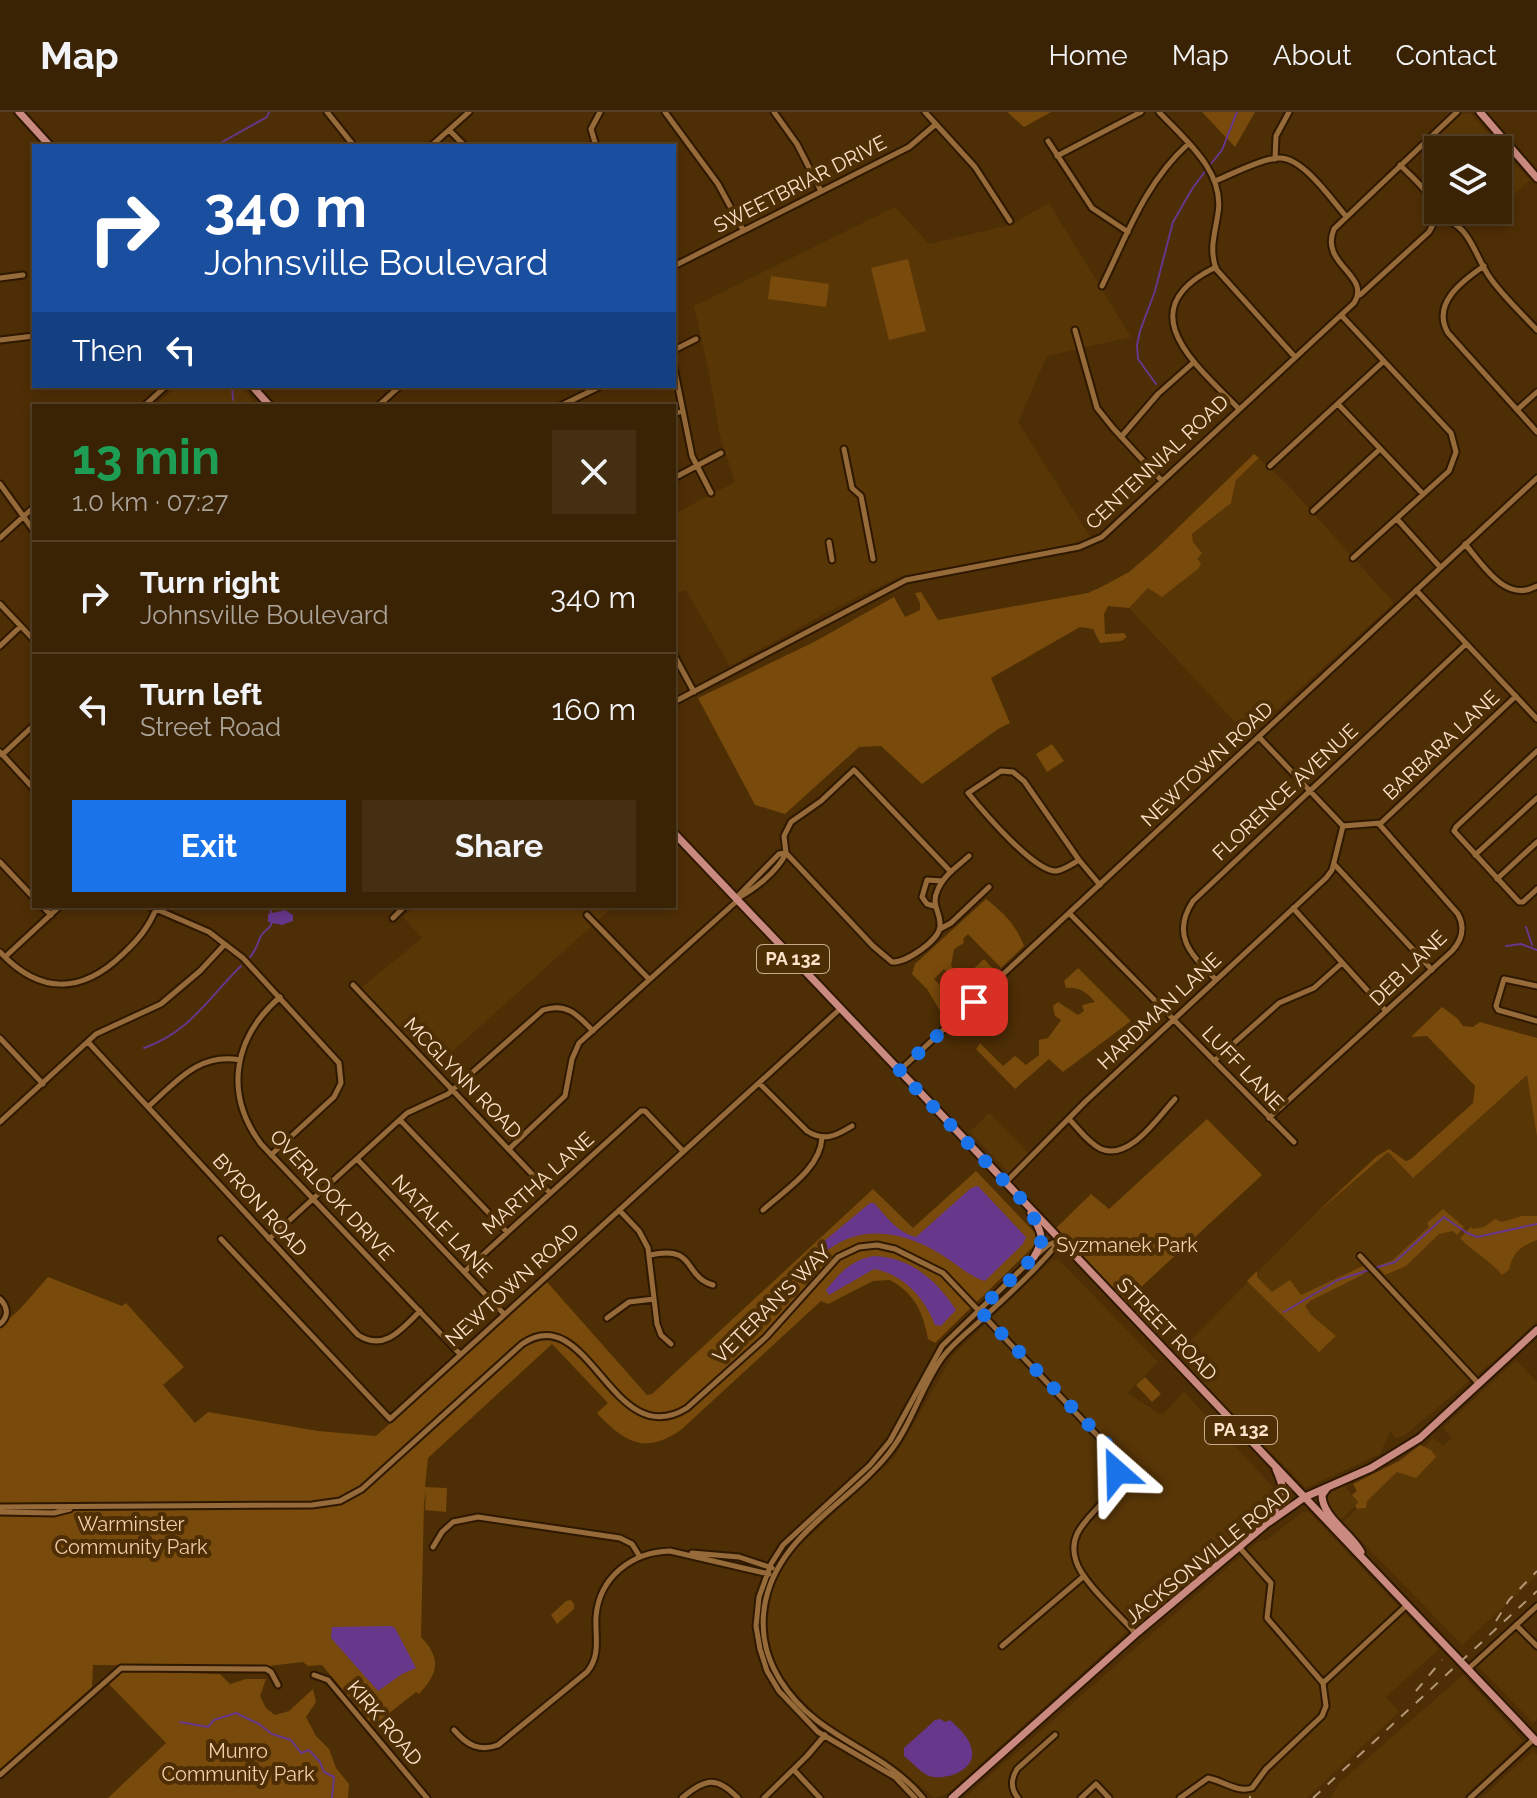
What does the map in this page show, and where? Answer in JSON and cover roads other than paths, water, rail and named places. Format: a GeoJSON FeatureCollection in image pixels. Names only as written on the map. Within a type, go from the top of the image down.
{"type":"FeatureCollection","features":[{"type":"Feature","properties":{"kind":"main road"},"geometry":{"type":"LineString","coordinates":[[19,112],[48,144]]}},
{"type":"Feature","properties":{"kind":"main road"},"geometry":{"type":"LineString","coordinates":[[1480,112],[1537,178]]}},
{"type":"Feature","properties":{"kind":"main road"},"geometry":{"type":"LineString","coordinates":[[254,388],[268,404]]}},
{"type":"Feature","properties":{"kind":"main road","name":"STREET ROAD"},"geometry":{"type":"LineString","coordinates":[[676,835],[1535,1740]]}},
{"type":"Feature","properties":{"kind":"main road"},"geometry":{"type":"LineString","coordinates":[[1026,1204],[1042,1236],[1034,1257]]}},
{"type":"Feature","properties":{"kind":"main road","name":"JACKSONVILLE ROAD"},"geometry":{"type":"LineString","coordinates":[[952,1798],[1238,1546],[1305,1497],[1378,1465],[1420,1438],[1537,1330]]}},
{"type":"Feature","properties":{"kind":"main road"},"geometry":{"type":"LineString","coordinates":[[1265,1525],[1282,1502],[1284,1492],[1273,1463]]}},
{"type":"Feature","properties":{"kind":"main road"},"geometry":{"type":"LineString","coordinates":[[1330,1485],[1322,1495],[1324,1507],[1355,1541],[1364,1558]]}},
{"type":"Feature","properties":{"kind":"street"},"geometry":{"type":"LineString","coordinates":[[327,112],[352,144]]}},
{"type":"Feature","properties":{"kind":"street"},"geometry":{"type":"LineString","coordinates":[[433,144],[469,112]]}},
{"type":"Feature","properties":{"kind":"street"},"geometry":{"type":"LineString","coordinates":[[595,144],[591,129],[600,112]]}},
{"type":"Feature","properties":{"kind":"street"},"geometry":{"type":"LineString","coordinates":[[665,112],[718,184],[743,230]]}},
{"type":"Feature","properties":{"kind":"street"},"geometry":{"type":"LineString","coordinates":[[774,112],[797,144],[821,191]]}},
{"type":"Feature","properties":{"kind":"street"},"geometry":{"type":"LineString","coordinates":[[925,112],[975,167],[1010,221]]}},
{"type":"Feature","properties":{"kind":"street"},"geometry":{"type":"LineString","coordinates":[[1057,156],[1141,112]]}},
{"type":"Feature","properties":{"kind":"street"},"geometry":{"type":"LineString","coordinates":[[1159,112],[1208,168],[1215,181],[1219,208],[1212,243],[1216,267],[1295,357]]}},
{"type":"Feature","properties":{"kind":"street"},"geometry":{"type":"LineString","coordinates":[[1275,159],[1276,136],[1289,112]]}},
{"type":"Feature","properties":{"kind":"street"},"geometry":{"type":"LineString","coordinates":[[1358,296],[1355,281],[1331,251],[1332,233],[1345,215],[1457,112]]}},
{"type":"Feature","properties":{"kind":"street","name":"SWEETBRIAR DRIVE"},"geometry":{"type":"LineString","coordinates":[[676,265],[909,147],[936,124]]}},
{"type":"Feature","properties":{"kind":"street"},"geometry":{"type":"LineString","coordinates":[[449,130],[463,144]]}},
{"type":"Feature","properties":{"kind":"street"},"geometry":{"type":"LineString","coordinates":[[1048,141],[1092,208],[1128,232]]}},
{"type":"Feature","properties":{"kind":"street"},"geometry":{"type":"LineString","coordinates":[[1102,286],[1153,182],[1188,144]]}},
{"type":"Feature","properties":{"kind":"street"},"geometry":{"type":"LineString","coordinates":[[1215,181],[1275,159],[1288,159],[1302,167],[1345,215]]}},
{"type":"Feature","properties":{"kind":"street"},"geometry":{"type":"LineString","coordinates":[[1400,165],[1424,191]]}},
{"type":"Feature","properties":{"kind":"street","name":"CENTENNIAL ROAD"},"geometry":{"type":"LineString","coordinates":[[676,701],[906,580],[1091,544],[1341,315],[1429,232],[1432,224]]}},
{"type":"Feature","properties":{"kind":"street"},"geometry":{"type":"LineString","coordinates":[[1454,224],[1474,245],[1490,278],[1537,330]]}},
{"type":"Feature","properties":{"kind":"street"},"geometry":{"type":"LineString","coordinates":[[1484,266],[1446,300],[1442,311],[1444,325],[1537,432]]}},
{"type":"Feature","properties":{"kind":"street"},"geometry":{"type":"LineString","coordinates":[[1216,267],[1191,280],[1180,292],[1175,307],[1175,333],[1194,362],[1239,409]]}},
{"type":"Feature","properties":{"kind":"street"},"geometry":{"type":"LineString","coordinates":[[0,278],[23,275]]}},
{"type":"Feature","properties":{"kind":"street"},"geometry":{"type":"LineString","coordinates":[[1341,315],[1455,440],[1456,454],[1452,466],[1353,558]]}},
{"type":"Feature","properties":{"kind":"street"},"geometry":{"type":"LineString","coordinates":[[1075,330],[1095,404],[1162,481]]}},
{"type":"Feature","properties":{"kind":"street"},"geometry":{"type":"LineString","coordinates":[[0,340],[32,336]]}},
{"type":"Feature","properties":{"kind":"street"},"geometry":{"type":"LineString","coordinates":[[676,349],[696,339]]}},
{"type":"Feature","properties":{"kind":"street"},"geometry":{"type":"LineString","coordinates":[[1270,466],[1384,361]]}},
{"type":"Feature","properties":{"kind":"street"},"geometry":{"type":"LineString","coordinates":[[1121,437],[1158,394],[1194,362]]}},
{"type":"Feature","properties":{"kind":"street"},"geometry":{"type":"LineString","coordinates":[[676,378],[692,456],[711,493]]}},
{"type":"Feature","properties":{"kind":"street"},"geometry":{"type":"LineString","coordinates":[[146,404],[164,388]]}},
{"type":"Feature","properties":{"kind":"street"},"geometry":{"type":"LineString","coordinates":[[380,404],[398,388]]}},
{"type":"Feature","properties":{"kind":"street"},"geometry":{"type":"LineString","coordinates":[[564,404],[597,388]]}},
{"type":"Feature","properties":{"kind":"street"},"geometry":{"type":"LineString","coordinates":[[1517,410],[1537,392]]}},
{"type":"Feature","properties":{"kind":"street"},"geometry":{"type":"LineString","coordinates":[[1338,404],[1423,494]]}},
{"type":"Feature","properties":{"kind":"street"},"geometry":{"type":"LineString","coordinates":[[676,413],[682,411]]}},
{"type":"Feature","properties":{"kind":"street"},"geometry":{"type":"LineString","coordinates":[[844,449],[852,488],[861,496],[873,559]]}},
{"type":"Feature","properties":{"kind":"street"},"geometry":{"type":"LineString","coordinates":[[1313,511],[1380,449]]}},
{"type":"Feature","properties":{"kind":"street"},"geometry":{"type":"LineString","coordinates":[[676,477],[721,453]]}},
{"type":"Feature","properties":{"kind":"street","name":"NEWTOWN ROAD"},"geometry":{"type":"LineString","coordinates":[[899,1071],[1537,478]]}},
{"type":"Feature","properties":{"kind":"street"},"geometry":{"type":"LineString","coordinates":[[0,484],[32,528]]}},
{"type":"Feature","properties":{"kind":"street"},"geometry":{"type":"LineString","coordinates":[[0,538],[32,509]]}},
{"type":"Feature","properties":{"kind":"street"},"geometry":{"type":"LineString","coordinates":[[1397,519],[1440,567]]}},
{"type":"Feature","properties":{"kind":"street"},"geometry":{"type":"LineString","coordinates":[[829,542],[832,560]]}},
{"type":"Feature","properties":{"kind":"street"},"geometry":{"type":"LineString","coordinates":[[1465,544],[1509,590],[1524,592],[1537,586]]}},
{"type":"Feature","properties":{"kind":"street"},"geometry":{"type":"LineString","coordinates":[[1416,590],[1537,719]]}},
{"type":"Feature","properties":{"kind":"street"},"geometry":{"type":"LineString","coordinates":[[0,604],[32,638]]}},
{"type":"Feature","properties":{"kind":"street"},"geometry":{"type":"LineString","coordinates":[[0,646],[21,626]]}},
{"type":"Feature","properties":{"kind":"street","name":"FLORENCE AVENUE"},"geometry":{"type":"LineString","coordinates":[[1216,980],[1186,945],[1183,925],[1189,906],[1466,644]]}},
{"type":"Feature","properties":{"kind":"street"},"geometry":{"type":"LineString","coordinates":[[676,659],[694,692]]}},
{"type":"Feature","properties":{"kind":"street"},"geometry":{"type":"LineString","coordinates":[[676,671],[681,668]]}},
{"type":"Feature","properties":{"kind":"street","name":"BARBARA LANE"},"geometry":{"type":"LineString","coordinates":[[1343,826],[1379,824],[1516,696]]}},
{"type":"Feature","properties":{"kind":"street"},"geometry":{"type":"LineString","coordinates":[[32,727],[1,753],[32,787]]}},
{"type":"Feature","properties":{"kind":"street"},"geometry":{"type":"LineString","coordinates":[[1259,737],[1343,826],[1334,864],[1432,970]]}},
{"type":"Feature","properties":{"kind":"street"},"geometry":{"type":"LineString","coordinates":[[1537,751],[1454,831],[1521,902],[1537,889]]}},
{"type":"Feature","properties":{"kind":"street"},"geometry":{"type":"LineString","coordinates":[[951,872],[854,770],[821,801],[791,822],[784,836],[786,853],[873,946],[892,962],[909,959],[938,934],[941,924],[934,906],[937,890],[969,856]]}},
{"type":"Feature","properties":{"kind":"street"},"geometry":{"type":"LineString","coordinates":[[1079,860],[1060,871],[1044,868],[1008,838],[968,793],[996,772],[1013,772],[1024,781],[1100,885]]}},
{"type":"Feature","properties":{"kind":"street"},"geometry":{"type":"LineString","coordinates":[[1475,855],[1537,798]]}},
{"type":"Feature","properties":{"kind":"street","name":"DEB LANE"},"geometry":{"type":"LineString","coordinates":[[1269,1118],[1458,944],[1462,933],[1461,918],[1379,824]]}},
{"type":"Feature","properties":{"kind":"street"},"geometry":{"type":"LineString","coordinates":[[1497,879],[1537,842]]}},
{"type":"Feature","properties":{"kind":"street"},"geometry":{"type":"LineString","coordinates":[[509,1149],[563,1100],[573,1054],[579,1043],[737,900],[779,854],[786,853]]}},
{"type":"Feature","properties":{"kind":"street"},"geometry":{"type":"LineString","coordinates":[[0,862],[32,896]]}},
{"type":"Feature","properties":{"kind":"street","name":"HARDMAN LANE"},"geometry":{"type":"LineString","coordinates":[[1005,1183],[1173,1019],[1326,878],[1334,864]]}},
{"type":"Feature","properties":{"kind":"street"},"geometry":{"type":"LineString","coordinates":[[934,906],[927,904],[922,897],[923,887],[927,880],[943,881]]}},
{"type":"Feature","properties":{"kind":"street"},"geometry":{"type":"LineString","coordinates":[[939,929],[951,923],[989,887]]}},
{"type":"Feature","properties":{"kind":"street"},"geometry":{"type":"LineString","coordinates":[[44,908],[51,915]]}},
{"type":"Feature","properties":{"kind":"street"},"geometry":{"type":"LineString","coordinates":[[58,908],[2,955],[20,971],[43,982],[67,984],[86,980],[110,966],[144,934],[156,909],[209,932],[252,966],[336,1059],[341,1069],[341,1083],[334,1097],[271,1155]]}},
{"type":"Feature","properties":{"kind":"street"},"geometry":{"type":"LineString","coordinates":[[393,918],[403,908]]}},
{"type":"Feature","properties":{"kind":"street"},"geometry":{"type":"LineString","coordinates":[[1293,908],[1386,1011]]}},
{"type":"Feature","properties":{"kind":"street","name":"LUFF LANE"},"geometry":{"type":"LineString","coordinates":[[1070,914],[1294,1142]]}},
{"type":"Feature","properties":{"kind":"street"},"geometry":{"type":"LineString","coordinates":[[587,915],[648,978]]}},
{"type":"Feature","properties":{"kind":"street"},"geometry":{"type":"LineString","coordinates":[[0,1122],[106,1027],[146,1013],[161,1004],[200,971],[225,944]]}},
{"type":"Feature","properties":{"kind":"street"},"geometry":{"type":"LineString","coordinates":[[1214,1061],[1279,1003],[1314,988],[1342,963]]}},
{"type":"Feature","properties":{"kind":"street"},"geometry":{"type":"LineString","coordinates":[[1537,986],[1506,978],[1502,981],[1496,1003],[1498,1010],[1537,1021]]}},
{"type":"Feature","properties":{"kind":"street","name":"MCGLYNN ROAD"},"geometry":{"type":"LineString","coordinates":[[353,985],[550,1193]]}},
{"type":"Feature","properties":{"kind":"street","name":"OVERLOOK DRIVE"},"geometry":{"type":"LineString","coordinates":[[280,997],[255,1022],[240,1060],[238,1089],[243,1113],[255,1136],[271,1155],[460,1354]]}},
{"type":"Feature","properties":{"kind":"street"},"geometry":{"type":"LineString","coordinates":[[269,1239],[400,1120],[412,1111],[443,1098],[543,1010],[557,1007],[568,1009],[581,1017],[593,1031]]}},
{"type":"Feature","properties":{"kind":"street","name":"NEWTOWN ROAD"},"geometry":{"type":"LineString","coordinates":[[221,1239],[390,1419],[840,1009]]}},
{"type":"Feature","properties":{"kind":"street"},"geometry":{"type":"LineString","coordinates":[[0,1039],[43,1084]]}},
{"type":"Feature","properties":{"kind":"street","name":"BYRON ROAD"},"geometry":{"type":"LineString","coordinates":[[88,1042],[365,1340],[389,1340],[420,1311]]}},
{"type":"Feature","properties":{"kind":"street"},"geometry":{"type":"LineString","coordinates":[[148,1107],[200,1063],[216,1058],[240,1060]]}},
{"type":"Feature","properties":{"kind":"street"},"geometry":{"type":"LineString","coordinates":[[759,1083],[807,1131],[822,1138],[836,1136],[852,1126]]}},
{"type":"Feature","properties":{"kind":"street"},"geometry":{"type":"LineString","coordinates":[[1069,1119],[1096,1146],[1118,1151],[1132,1144],[1175,1099]]}},
{"type":"Feature","properties":{"kind":"street","name":"MARTHA LANE"},"geometry":{"type":"LineString","coordinates":[[464,1272],[634,1117],[645,1111],[683,1151]]}},
{"type":"Feature","properties":{"kind":"street"},"geometry":{"type":"LineString","coordinates":[[400,1120],[507,1232]]}},
{"type":"Feature","properties":{"kind":"street"},"geometry":{"type":"LineString","coordinates":[[763,1210],[815,1162],[822,1138]]}},
{"type":"Feature","properties":{"kind":"street","name":"NATALE LANE"},"geometry":{"type":"LineString","coordinates":[[357,1159],[504,1314]]}},
{"type":"Feature","properties":{"kind":"street"},"geometry":{"type":"LineString","coordinates":[[619,1210],[639,1231],[650,1255],[659,1329],[671,1344]]}},
{"type":"Feature","properties":{"kind":"street"},"geometry":{"type":"LineString","coordinates":[[915,1798],[895,1777],[826,1733],[790,1694],[769,1657],[764,1635],[763,1615],[771,1571],[794,1533],[880,1453],[947,1340],[1034,1257],[1060,1240]]}},
{"type":"Feature","properties":{"kind":"street"},"geometry":{"type":"LineString","coordinates":[[771,1571],[794,1543],[885,1458],[901,1435],[943,1356],[1060,1240]]}},
{"type":"Feature","properties":{"kind":"street","name":"VETERAN'S WAY"},"geometry":{"type":"LineString","coordinates":[[0,1509],[54,1513],[77,1506],[305,1505],[340,1501],[356,1494],[522,1344],[537,1336],[552,1336],[570,1343],[629,1406],[645,1414],[675,1414],[687,1408],[766,1337],[834,1262],[859,1247],[877,1245],[889,1247],[932,1266],[948,1277],[1113,1453],[1117,1472],[1113,1489],[1083,1523],[1076,1537],[1075,1558],[1084,1576],[1136,1634]]}},
{"type":"Feature","properties":{"kind":"street"},"geometry":{"type":"LineString","coordinates":[[650,1255],[668,1252],[681,1255],[703,1280],[713,1285]]}},
{"type":"Feature","properties":{"kind":"street"},"geometry":{"type":"LineString","coordinates":[[1360,1256],[1479,1384]]}},
{"type":"Feature","properties":{"kind":"street"},"geometry":{"type":"LineString","coordinates":[[0,1299],[6,1310],[0,1324]]}},
{"type":"Feature","properties":{"kind":"street"},"geometry":{"type":"LineString","coordinates":[[607,1318],[627,1303],[654,1299]]}},
{"type":"Feature","properties":{"kind":"street"},"geometry":{"type":"LineString","coordinates":[[433,1547],[453,1522],[478,1517],[620,1538],[632,1544],[640,1557]]}},
{"type":"Feature","properties":{"kind":"street"},"geometry":{"type":"LineString","coordinates":[[1180,1798],[1208,1778],[1238,1789],[1252,1788],[1266,1769],[1322,1716],[1326,1706],[1323,1683],[1267,1618],[1271,1583],[1238,1546]]}},
{"type":"Feature","properties":{"kind":"street"},"geometry":{"type":"LineString","coordinates":[[454,1730],[475,1747],[493,1747],[587,1672],[596,1657],[596,1618],[604,1589],[621,1568],[640,1557],[660,1552],[721,1555],[771,1571]]}},
{"type":"Feature","properties":{"kind":"street"},"geometry":{"type":"LineString","coordinates":[[1002,1646],[1084,1576]]}},
{"type":"Feature","properties":{"kind":"street"},"geometry":{"type":"LineString","coordinates":[[1323,1683],[1407,1604]]}},
{"type":"Feature","properties":{"kind":"street"},"geometry":{"type":"LineString","coordinates":[[1468,1669],[1537,1606]]}},
{"type":"Feature","properties":{"kind":"street"},"geometry":{"type":"LineString","coordinates":[[1516,1625],[1537,1646]]}},
{"type":"Feature","properties":{"kind":"street"},"geometry":{"type":"LineString","coordinates":[[0,1775],[121,1668],[266,1669],[278,1685]]}},
{"type":"Feature","properties":{"kind":"street","name":"KIRK ROAD"},"geometry":{"type":"LineString","coordinates":[[314,1675],[328,1680],[427,1798]]}},
{"type":"Feature","properties":{"kind":"street"},"geometry":{"type":"LineString","coordinates":[[764,1798],[826,1733]]}},
{"type":"Feature","properties":{"kind":"street"},"geometry":{"type":"LineString","coordinates":[[826,1733],[892,1768],[923,1798]]}},
{"type":"Feature","properties":{"kind":"street"},"geometry":{"type":"LineString","coordinates":[[1018,1798],[1012,1787],[1012,1776],[1055,1735]]}},
{"type":"Feature","properties":{"kind":"street"},"geometry":{"type":"LineString","coordinates":[[1470,1798],[1535,1740]]}},
{"type":"Feature","properties":{"kind":"street"},"geometry":{"type":"LineString","coordinates":[[794,1770],[820,1798]]}},
{"type":"Feature","properties":{"kind":"street"},"geometry":{"type":"LineString","coordinates":[[682,1798],[692,1789],[710,1782],[721,1783],[738,1798]]}},
{"type":"Feature","properties":{"kind":"street"},"geometry":{"type":"LineString","coordinates":[[1081,1798],[1096,1784],[1109,1798]]}},
{"type":"Feature","properties":{"kind":"waterway"},"geometry":{"type":"LineString","coordinates":[[219,144],[267,117],[269,112]]}},
{"type":"Feature","properties":{"kind":"waterway"},"geometry":{"type":"LineString","coordinates":[[1210,165],[1222,150],[1237,112]]}},
{"type":"Feature","properties":{"kind":"waterway"},"geometry":{"type":"LineString","coordinates":[[1156,384],[1138,359],[1140,331],[1155,291],[1173,222],[1206,170]]}},
{"type":"Feature","properties":{"kind":"waterway"},"geometry":{"type":"LineString","coordinates":[[232,388],[233,400]]}},
{"type":"Feature","properties":{"kind":"waterway"},"geometry":{"type":"LineString","coordinates":[[270,908],[271,915]]}},
{"type":"Feature","properties":{"kind":"waterway"},"geometry":{"type":"LineString","coordinates":[[250,957],[272,922]]}},
{"type":"Feature","properties":{"kind":"waterway"},"geometry":{"type":"LineString","coordinates":[[1526,927],[1532,945]]}},
{"type":"Feature","properties":{"kind":"waterway"},"geometry":{"type":"LineString","coordinates":[[1506,946],[1521,944],[1537,950]]}},
{"type":"Feature","properties":{"kind":"waterway"},"geometry":{"type":"LineString","coordinates":[[144,1048],[174,1033],[186,1023],[241,966]]}},
{"type":"Feature","properties":{"kind":"waterway"},"geometry":{"type":"LineString","coordinates":[[1375,1268],[1395,1262],[1444,1217],[1477,1237],[1537,1224]]}},
{"type":"Feature","properties":{"kind":"waterway"},"geometry":{"type":"LineString","coordinates":[[1284,1312],[1338,1280],[1369,1270]]}},
{"type":"Feature","properties":{"kind":"waterway"},"geometry":{"type":"LineString","coordinates":[[180,1722],[208,1727],[214,1720],[236,1713],[259,1724],[272,1734],[291,1740],[301,1753],[309,1750],[324,1772],[334,1777],[332,1798]]}},
{"type":"Feature","properties":{"kind":"railway"},"geometry":{"type":"LineString","coordinates":[[1496,1621],[1509,1600],[1537,1571]]}},
{"type":"Feature","properties":{"kind":"railway"},"geometry":{"type":"LineString","coordinates":[[1313,1798],[1537,1591]]}},
{"type":"Feature","properties":{"kind":"railway"},"geometry":{"type":"LineString","coordinates":[[1416,1691],[1442,1660]]}},
{"type":"Feature","properties":{"kind":"park label","name":"Syzmanek Park"},"geometry":{"type":"Point","coordinates":[1127,1245]}},
{"type":"Feature","properties":{"kind":"park label","name":"Warminster Community Park"},"geometry":{"type":"Point","coordinates":[131,1536]}},
{"type":"Feature","properties":{"kind":"park label","name":"Munro Community Park"},"geometry":{"type":"Point","coordinates":[238,1762]}}]}
